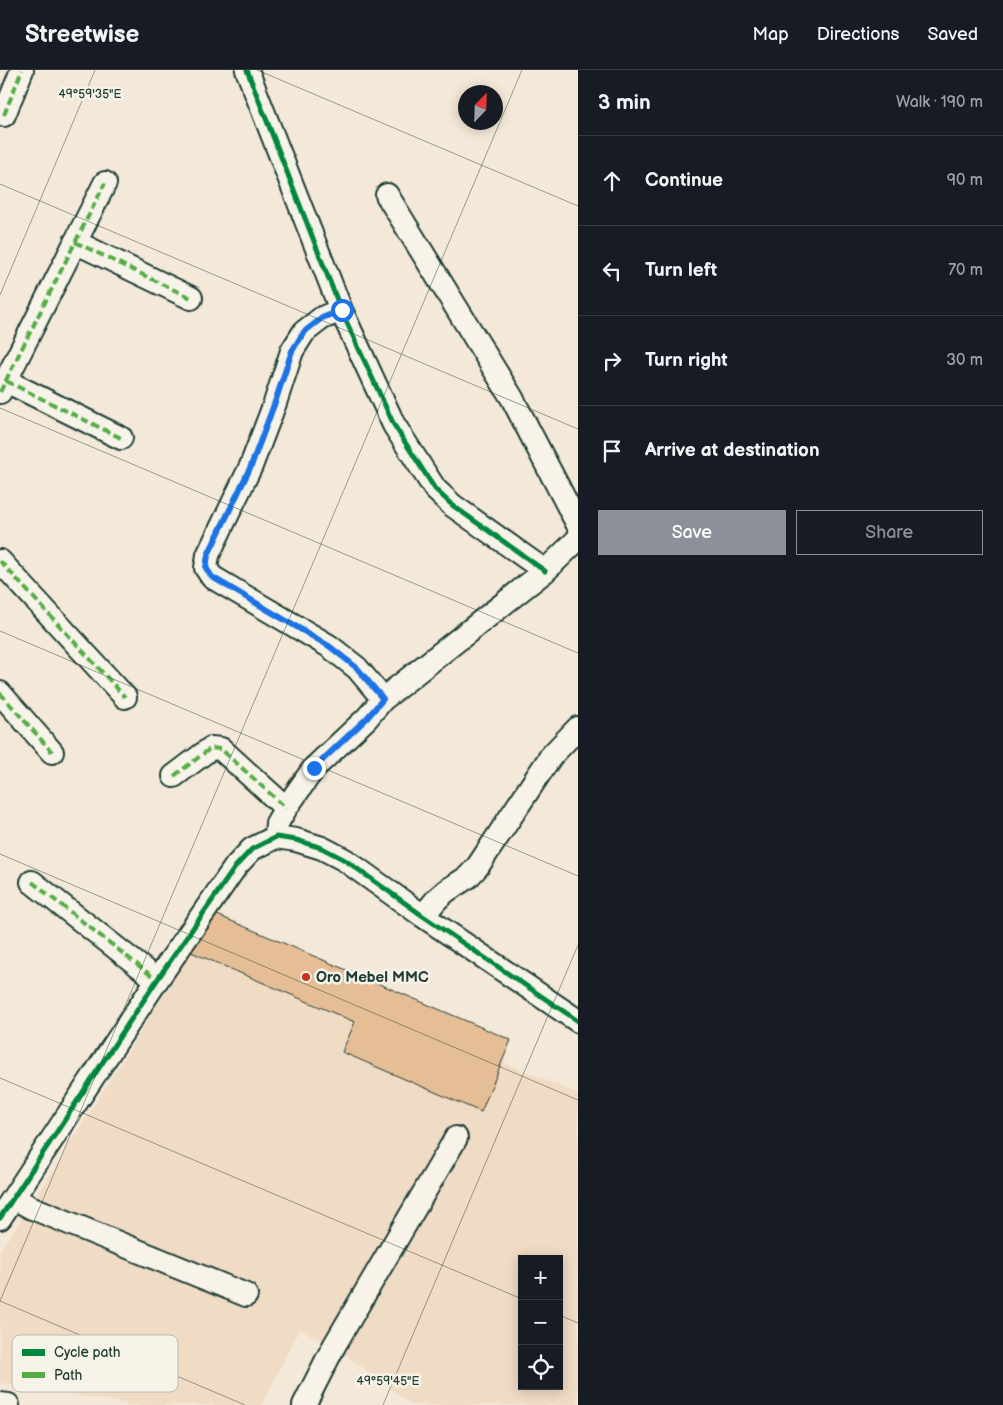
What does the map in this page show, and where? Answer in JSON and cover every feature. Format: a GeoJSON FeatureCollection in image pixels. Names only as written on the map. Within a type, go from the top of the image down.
{"type":"FeatureCollection","features":[{"type":"Feature","properties":{"kind":"street"},"geometry":{"type":"LineString","coordinates":[[4,115],[22,70]]}},
{"type":"Feature","properties":{"kind":"street"},"geometry":{"type":"LineString","coordinates":[[247,70],[342,310],[394,425],[435,489],[452,505],[546,571]]}},
{"type":"Feature","properties":{"kind":"street"},"geometry":{"type":"LineString","coordinates":[[105,183],[3,387],[121,438]]}},
{"type":"Feature","properties":{"kind":"street"},"geometry":{"type":"LineString","coordinates":[[387,195],[512,398],[578,525]]}},
{"type":"Feature","properties":{"kind":"street"},"geometry":{"type":"LineString","coordinates":[[75,242],[191,298]]}},
{"type":"Feature","properties":{"kind":"street"},"geometry":{"type":"LineString","coordinates":[[342,310],[322,318],[304,332],[292,351],[251,466],[208,555],[206,568],[212,577],[329,646],[357,668],[383,699]]}},
{"type":"Feature","properties":{"kind":"street"},"geometry":{"type":"LineString","coordinates":[[276,837],[278,823],[286,808],[314,768],[367,718],[383,699],[546,571],[578,539]]}},
{"type":"Feature","properties":{"kind":"street"},"geometry":{"type":"LineString","coordinates":[[0,561],[125,697]]}},
{"type":"Feature","properties":{"kind":"street"},"geometry":{"type":"LineString","coordinates":[[0,693],[52,752]]}},
{"type":"Feature","properties":{"kind":"street"},"geometry":{"type":"LineString","coordinates":[[423,916],[437,899],[468,877],[478,866],[551,756],[578,728]]}},
{"type":"Feature","properties":{"kind":"street"},"geometry":{"type":"LineString","coordinates":[[174,776],[211,748],[221,749],[286,808]]}},
{"type":"Feature","properties":{"kind":"street"},"geometry":{"type":"LineString","coordinates":[[0,1218],[157,980],[236,866],[252,849],[276,837],[296,840],[322,848],[345,860],[423,916],[578,1021]]}},
{"type":"Feature","properties":{"kind":"street"},"geometry":{"type":"LineString","coordinates":[[32,882],[157,980]]}},
{"type":"Feature","properties":{"kind":"street"},"geometry":{"type":"LineString","coordinates":[[304,1405],[334,1346],[456,1138]]}},
{"type":"Feature","properties":{"kind":"street"},"geometry":{"type":"LineString","coordinates":[[14,1198],[30,1207],[246,1295]]}},
{"type":"Feature","properties":{"kind":"street"},"geometry":{"type":"LineString","coordinates":[[0,1404],[8,1405]]}},
{"type":"Feature","properties":{"kind":"shaded area","name":"Oro Mebel MMC"},"geometry":{"type":"Polygon","coordinates":[[[215,914],[511,1040],[503,1062],[578,1094],[578,1405],[412,1405],[334,1346],[299,1329],[262,1405],[130,1405],[56,1392],[178,1392],[178,1335],[12,1335],[12,1385],[0,1383],[0,1250],[30,1207],[215,914]]]}},
{"type":"Feature","properties":{"kind":"building"},"geometry":{"type":"Polygon","coordinates":[[[215,914],[511,1040],[481,1112],[342,1052],[355,1022],[191,952],[215,914]]]}},
{"type":"Feature","properties":{"kind":"marked path"},"geometry":{"type":"LineString","coordinates":[[4,115],[22,70]]}},
{"type":"Feature","properties":{"kind":"marked path"},"geometry":{"type":"LineString","coordinates":[[0,392],[105,183]]}},
{"type":"Feature","properties":{"kind":"marked path"},"geometry":{"type":"LineString","coordinates":[[75,242],[191,298]]}},
{"type":"Feature","properties":{"kind":"marked path"},"geometry":{"type":"LineString","coordinates":[[341,310],[322,318],[304,332],[292,351],[251,466],[208,555],[206,568],[212,577],[329,646],[357,668],[383,699]]}},
{"type":"Feature","properties":{"kind":"marked path"},"geometry":{"type":"LineString","coordinates":[[6,381],[121,438]]}},
{"type":"Feature","properties":{"kind":"marked path"},"geometry":{"type":"LineString","coordinates":[[0,561],[125,697]]}},
{"type":"Feature","properties":{"kind":"marked path"},"geometry":{"type":"LineString","coordinates":[[0,693],[52,752]]}},
{"type":"Feature","properties":{"kind":"marked path"},"geometry":{"type":"LineString","coordinates":[[174,776],[211,748],[221,749],[286,808]]}},
{"type":"Feature","properties":{"kind":"marked path"},"geometry":{"type":"LineString","coordinates":[[32,882],[157,980]]}},
{"type":"Feature","properties":{"kind":"cycle path"},"geometry":{"type":"LineString","coordinates":[[247,70],[341,310],[394,425],[435,489],[452,505],[545,571]]}},
{"type":"Feature","properties":{"kind":"cycle path"},"geometry":{"type":"LineString","coordinates":[[0,1218],[157,980],[236,866],[252,849],[276,837],[296,840],[322,848],[345,860],[423,916],[578,1021]]}},
{"type":"Feature","properties":{"kind":"place","name":"Oro Mebel MMC"},"geometry":{"type":"Point","coordinates":[306,977]}},
{"type":"Feature","properties":{"kind":"route"},"geometry":{"type":"LineString","coordinates":[[314,768],[367,718],[383,699],[357,668],[329,646],[212,577],[206,568],[208,555],[251,466],[292,351],[304,332],[322,318],[342,310]]}}]}
